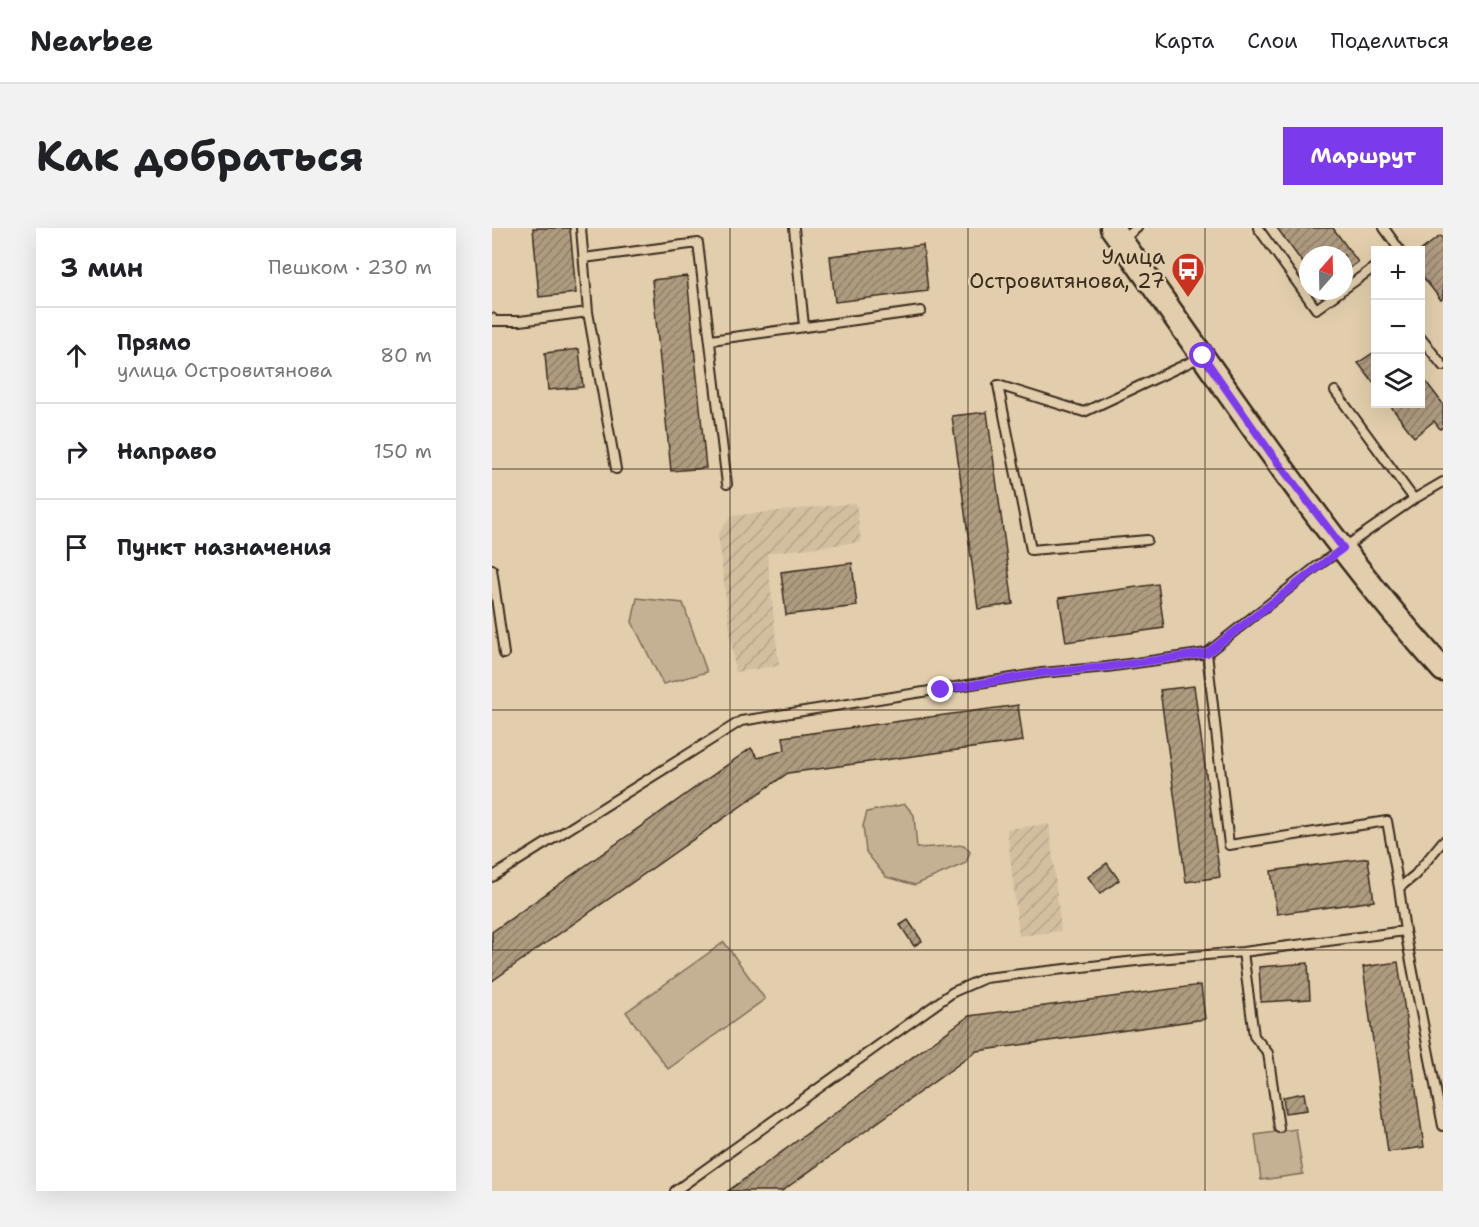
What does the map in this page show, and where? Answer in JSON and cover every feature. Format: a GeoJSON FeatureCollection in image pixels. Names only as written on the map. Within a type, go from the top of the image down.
{"type":"FeatureCollection","features":[{"type":"Feature","properties":{"kind":"main road"},"geometry":{"type":"LineString","coordinates":[[1123,232],[1203,356],[1270,452],[1412,636],[1443,670]]}},
{"type":"Feature","properties":{"kind":"lane"},"geometry":{"type":"LineString","coordinates":[[581,228],[588,312],[616,469]]}},
{"type":"Feature","properties":{"kind":"lane"},"geometry":{"type":"LineString","coordinates":[[794,228],[804,326]]}},
{"type":"Feature","properties":{"kind":"lane"},"geometry":{"type":"LineString","coordinates":[[1258,228],[1299,285]]}},
{"type":"Feature","properties":{"kind":"lane"},"geometry":{"type":"LineString","coordinates":[[1384,228],[1397,246]]}},
{"type":"Feature","properties":{"kind":"lane"},"geometry":{"type":"LineString","coordinates":[[584,258],[698,243],[727,484]]}},
{"type":"Feature","properties":{"kind":"lane"},"geometry":{"type":"LineString","coordinates":[[1353,282],[1371,270]]}},
{"type":"Feature","properties":{"kind":"lane"},"geometry":{"type":"LineString","coordinates":[[1310,300],[1316,309],[1328,300]]}},
{"type":"Feature","properties":{"kind":"lane"},"geometry":{"type":"LineString","coordinates":[[711,340],[921,311]]}},
{"type":"Feature","properties":{"kind":"lane"},"geometry":{"type":"LineString","coordinates":[[492,318],[492,321],[520,321],[588,312]]}},
{"type":"Feature","properties":{"kind":"lane"},"geometry":{"type":"LineString","coordinates":[[1425,343],[1443,366]]}},
{"type":"Feature","properties":{"kind":"lane"},"geometry":{"type":"LineString","coordinates":[[1148,540],[1031,550],[998,385],[1084,412],[1203,356]]}},
{"type":"Feature","properties":{"kind":"lane"},"geometry":{"type":"LineString","coordinates":[[1335,391],[1414,499]]}},
{"type":"Feature","properties":{"kind":"lane"},"geometry":{"type":"LineString","coordinates":[[492,878],[741,722],[1042,673],[1107,667],[1207,653],[1343,548],[1443,482]]}},
{"type":"Feature","properties":{"kind":"lane"},"geometry":{"type":"LineString","coordinates":[[492,569],[504,654]]}},
{"type":"Feature","properties":{"kind":"lane"},"geometry":{"type":"LineString","coordinates":[[1207,653],[1229,844],[1387,821],[1405,931],[1443,1126]]}},
{"type":"Feature","properties":{"kind":"lane"},"geometry":{"type":"LineString","coordinates":[[1399,888],[1415,875],[1443,841]]}},
{"type":"Feature","properties":{"kind":"lane"},"geometry":{"type":"LineString","coordinates":[[675,1191],[953,992],[985,978],[1145,960],[1243,952],[1405,931]]}},
{"type":"Feature","properties":{"kind":"lane"},"geometry":{"type":"LineString","coordinates":[[1243,952],[1254,1036],[1268,1053],[1279,1128]]}},
{"type":"Feature","properties":{"kind":"shaded area"},"geometry":{"type":"Polygon","coordinates":[[[856,503],[861,542],[767,553],[779,666],[735,672],[718,534],[731,516],[856,503]]]}},
{"type":"Feature","properties":{"kind":"shaded area"},"geometry":{"type":"Polygon","coordinates":[[[637,598],[683,603],[707,672],[663,684],[632,622],[637,598]]]}},
{"type":"Feature","properties":{"kind":"shaded area"},"geometry":{"type":"Polygon","coordinates":[[[905,804],[914,815],[917,848],[964,845],[970,852],[966,863],[915,885],[886,877],[866,852],[863,826],[867,812],[905,804]]]}},
{"type":"Feature","properties":{"kind":"shaded area"},"geometry":{"type":"Polygon","coordinates":[[[1049,824],[1061,931],[1019,936],[1007,829],[1049,824]]]}},
{"type":"Feature","properties":{"kind":"shaded area"},"geometry":{"type":"Polygon","coordinates":[[[724,942],[765,999],[668,1069],[626,1012],[724,942]]]}},
{"type":"Feature","properties":{"kind":"shaded area"},"geometry":{"type":"Polygon","coordinates":[[[1296,1129],[1303,1174],[1261,1180],[1255,1135],[1296,1129]]]}},
{"type":"Feature","properties":{"kind":"building"},"geometry":{"type":"Polygon","coordinates":[[[533,228],[570,228],[576,293],[539,297],[533,228]]]}},
{"type":"Feature","properties":{"kind":"building"},"geometry":{"type":"Polygon","coordinates":[[[1277,228],[1333,228],[1346,246],[1299,246],[1299,258],[1277,228]]]}},
{"type":"Feature","properties":{"kind":"building"},"geometry":{"type":"Polygon","coordinates":[[[1440,236],[1443,239],[1443,298],[1441,300],[1425,279],[1425,247],[1440,236]]]}},
{"type":"Feature","properties":{"kind":"building"},"geometry":{"type":"Polygon","coordinates":[[[923,245],[928,291],[835,302],[830,256],[923,245]]]}},
{"type":"Feature","properties":{"kind":"building"},"geometry":{"type":"Polygon","coordinates":[[[1353,255],[1358,262],[1353,266],[1353,255]]]}},
{"type":"Feature","properties":{"kind":"building"},"geometry":{"type":"Polygon","coordinates":[[[687,276],[706,468],[671,471],[652,280],[687,276]]]}},
{"type":"Feature","properties":{"kind":"building"},"geometry":{"type":"Polygon","coordinates":[[[579,349],[583,387],[548,390],[545,353],[579,349]]]}},
{"type":"Feature","properties":{"kind":"building"},"geometry":{"type":"Polygon","coordinates":[[[1371,354],[1371,380],[1358,363],[1371,354]]]}},
{"type":"Feature","properties":{"kind":"building"},"geometry":{"type":"Polygon","coordinates":[[[1425,381],[1443,404],[1443,427],[1440,429],[1434,421],[1414,437],[1392,408],[1425,408],[1425,381]]]}},
{"type":"Feature","properties":{"kind":"building"},"geometry":{"type":"Polygon","coordinates":[[[987,412],[1013,604],[978,609],[952,416],[987,412]]]}},
{"type":"Feature","properties":{"kind":"building"},"geometry":{"type":"Polygon","coordinates":[[[852,563],[857,606],[786,615],[781,572],[852,563]]]}},
{"type":"Feature","properties":{"kind":"building"},"geometry":{"type":"Polygon","coordinates":[[[1158,584],[1164,628],[1066,642],[1059,598],[1158,584]]]}},
{"type":"Feature","properties":{"kind":"building"},"geometry":{"type":"Polygon","coordinates":[[[1194,686],[1220,877],[1186,882],[1160,690],[1194,686]]]}},
{"type":"Feature","properties":{"kind":"building"},"geometry":{"type":"Polygon","coordinates":[[[1018,705],[1023,741],[788,773],[492,981],[492,932],[751,748],[758,758],[785,750],[783,737],[1018,705]]]}},
{"type":"Feature","properties":{"kind":"building"},"geometry":{"type":"Polygon","coordinates":[[[1368,858],[1374,901],[1277,914],[1271,871],[1368,858]]]}},
{"type":"Feature","properties":{"kind":"building"},"geometry":{"type":"Polygon","coordinates":[[[1107,863],[1119,880],[1100,894],[1088,877],[1107,863]]]}},
{"type":"Feature","properties":{"kind":"building"},"geometry":{"type":"Polygon","coordinates":[[[908,920],[922,941],[914,946],[900,925],[908,920]]]}},
{"type":"Feature","properties":{"kind":"building"},"geometry":{"type":"Polygon","coordinates":[[[1398,962],[1424,1147],[1388,1152],[1363,967],[1398,962]]]}},
{"type":"Feature","properties":{"kind":"building"},"geometry":{"type":"Polygon","coordinates":[[[1308,963],[1310,999],[1261,1002],[1259,967],[1308,963]]]}},
{"type":"Feature","properties":{"kind":"building"},"geometry":{"type":"Polygon","coordinates":[[[1201,985],[1205,1019],[977,1051],[782,1191],[728,1191],[969,1016],[1201,985]]]}},
{"type":"Feature","properties":{"kind":"building"},"geometry":{"type":"Polygon","coordinates":[[[1304,1093],[1307,1110],[1285,1113],[1283,1097],[1304,1093]]]}},
{"type":"Feature","properties":{"kind":"place","name":"Улица Островитянова, 27"},"geometry":{"type":"Point","coordinates":[1188,298]}},
{"type":"Feature","properties":{"kind":"route"},"geometry":{"type":"LineString","coordinates":[[941,690],[1042,673],[1107,667],[1207,653],[1343,548],[1270,452],[1203,356]]}}]}
